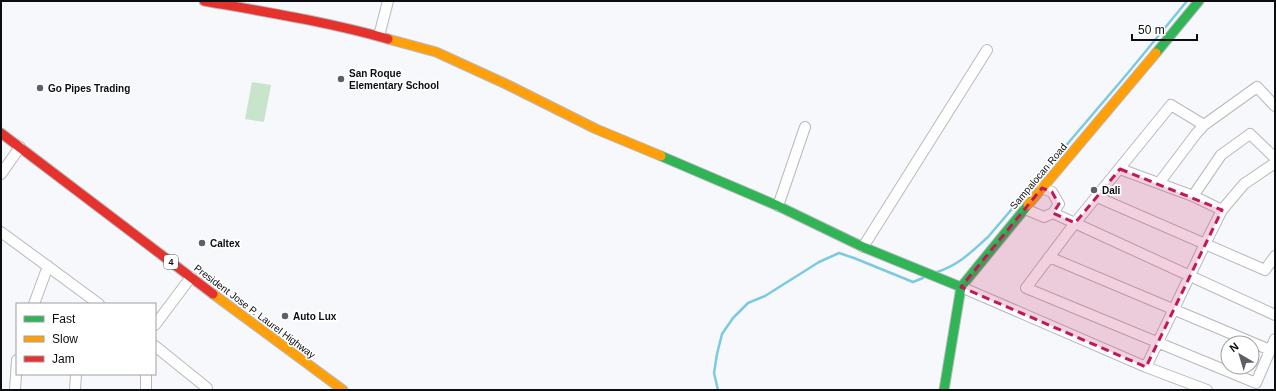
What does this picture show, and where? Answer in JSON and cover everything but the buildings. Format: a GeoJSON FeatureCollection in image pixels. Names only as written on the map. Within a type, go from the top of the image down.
{"type":"FeatureCollection","features":[{"type":"Feature","properties":{"kind":"main road"},"geometry":{"type":"LineString","coordinates":[[204,1],[224,3],[289,16],[379,36],[436,52],[508,85],[596,129],[778,206],[863,247],[961,287]]}},
{"type":"Feature","properties":{"kind":"main road","name":"Sampalocan Road"},"geometry":{"type":"LineString","coordinates":[[944,390],[961,287],[1199,1]]}},
{"type":"Feature","properties":{"kind":"main road","name":"President Jose P. Laurel Highway"},"geometry":{"type":"LineString","coordinates":[[1,133],[343,390]]}},
{"type":"Feature","properties":{"kind":"street"},"geometry":{"type":"LineString","coordinates":[[379,36],[388,1]]}},
{"type":"Feature","properties":{"kind":"street"},"geometry":{"type":"LineString","coordinates":[[863,247],[987,50]]}},
{"type":"Feature","properties":{"kind":"street"},"geometry":{"type":"LineString","coordinates":[[1159,183],[1204,125],[1257,87],[1275,106]]}},
{"type":"Feature","properties":{"kind":"street"},"geometry":{"type":"LineString","coordinates":[[1204,125],[1171,105],[1075,223],[1026,288],[1256,383],[1275,338]]}},
{"type":"Feature","properties":{"kind":"street"},"geometry":{"type":"LineString","coordinates":[[778,206],[805,127]]}},
{"type":"Feature","properties":{"kind":"street"},"geometry":{"type":"LineString","coordinates":[[1193,196],[1221,155],[1250,134],[1275,158]]}},
{"type":"Feature","properties":{"kind":"street"},"geometry":{"type":"LineString","coordinates":[[1,174],[20,147]]}},
{"type":"Feature","properties":{"kind":"street"},"geometry":{"type":"LineString","coordinates":[[1146,367],[1222,210],[1244,184],[1275,163]]}},
{"type":"Feature","properties":{"kind":"street"},"geometry":{"type":"LineString","coordinates":[[1120,168],[1193,196],[1222,210]]}},
{"type":"Feature","properties":{"kind":"street"},"geometry":{"type":"LineString","coordinates":[[1025,209],[1044,217],[1053,213],[1059,204],[1052,192],[1042,188]]}},
{"type":"Feature","properties":{"kind":"street"},"geometry":{"type":"LineString","coordinates":[[1096,197],[1265,270],[1275,256]]}},
{"type":"Feature","properties":{"kind":"street"},"geometry":{"type":"LineString","coordinates":[[1053,213],[1275,315]]}},
{"type":"Feature","properties":{"kind":"street"},"geometry":{"type":"LineString","coordinates":[[1,232],[48,266],[94,303]]}},
{"type":"Feature","properties":{"kind":"street"},"geometry":{"type":"LineString","coordinates":[[1049,257],[1270,350]]}},
{"type":"Feature","properties":{"kind":"street"},"geometry":{"type":"LineString","coordinates":[[34,303],[48,266]]}},
{"type":"Feature","properties":{"kind":"street"},"geometry":{"type":"LineString","coordinates":[[156,324],[191,277]]}},
{"type":"Feature","properties":{"kind":"street"},"geometry":{"type":"LineString","coordinates":[[961,287],[1146,367],[1207,390]]}},
{"type":"Feature","properties":{"kind":"street"},"geometry":{"type":"LineString","coordinates":[[156,347],[207,388],[207,390]]}},
{"type":"Feature","properties":{"kind":"street"},"geometry":{"type":"LineString","coordinates":[[15,390],[16,375]]}},
{"type":"Feature","properties":{"kind":"street"},"geometry":{"type":"LineString","coordinates":[[75,390],[76,375]]}},
{"type":"Feature","properties":{"kind":"street"},"geometry":{"type":"LineString","coordinates":[[146,375],[146,390]]}},
{"type":"Feature","properties":{"kind":"highlighted area"},"geometry":{"type":"Polygon","coordinates":[[[1120,169],[1222,210],[1146,367],[961,287],[1042,188],[1052,192],[1059,204],[1053,213],[1075,223],[1120,169]]]}},
{"type":"Feature","properties":{"kind":"green space"},"geometry":{"type":"Polygon","coordinates":[[[252,82],[271,85],[264,122],[245,119],[252,82]]]}},
{"type":"Feature","properties":{"kind":"waterway"},"geometry":{"type":"LineString","coordinates":[[937,272],[958,262],[988,237],[1187,1]]}},
{"type":"Feature","properties":{"kind":"waterway"},"geometry":{"type":"LineString","coordinates":[[718,390],[714,373],[717,354],[722,334],[733,318],[748,303],[765,296],[819,262],[839,253],[913,282],[923,278]]}},
{"type":"Feature","properties":{"kind":"traffic: fast"},"geometry":{"type":"LineString","coordinates":[[1156,53],[1199,1]]}},
{"type":"Feature","properties":{"kind":"traffic: fast"},"geometry":{"type":"LineString","coordinates":[[661,156],[778,206],[863,247],[961,287]]}},
{"type":"Feature","properties":{"kind":"traffic: fast"},"geometry":{"type":"LineString","coordinates":[[944,390],[961,287],[1028,205]]}},
{"type":"Feature","properties":{"kind":"traffic: slow"},"geometry":{"type":"LineString","coordinates":[[388,39],[436,52],[508,85],[596,129],[661,156]]}},
{"type":"Feature","properties":{"kind":"traffic: slow"},"geometry":{"type":"LineString","coordinates":[[1028,205],[1156,53]]}},
{"type":"Feature","properties":{"kind":"traffic: slow"},"geometry":{"type":"LineString","coordinates":[[213,294],[343,390]]}},
{"type":"Feature","properties":{"kind":"traffic: jam"},"geometry":{"type":"LineString","coordinates":[[204,1],[320,22],[388,39]]}},
{"type":"Feature","properties":{"kind":"traffic: jam"},"geometry":{"type":"LineString","coordinates":[[1,133],[213,294]]}},
{"type":"Feature","properties":{"kind":"place","name":"San Roque Elementary School"},"geometry":{"type":"Point","coordinates":[341,79]}},
{"type":"Feature","properties":{"kind":"place","name":"Go Pipes Trading"},"geometry":{"type":"Point","coordinates":[40,88]}},
{"type":"Feature","properties":{"kind":"place","name":"Dali"},"geometry":{"type":"Point","coordinates":[1094,190]}},
{"type":"Feature","properties":{"kind":"place","name":"Caltex"},"geometry":{"type":"Point","coordinates":[202,243]}},
{"type":"Feature","properties":{"kind":"place","name":"Auto Lux"},"geometry":{"type":"Point","coordinates":[285,316]}}]}
